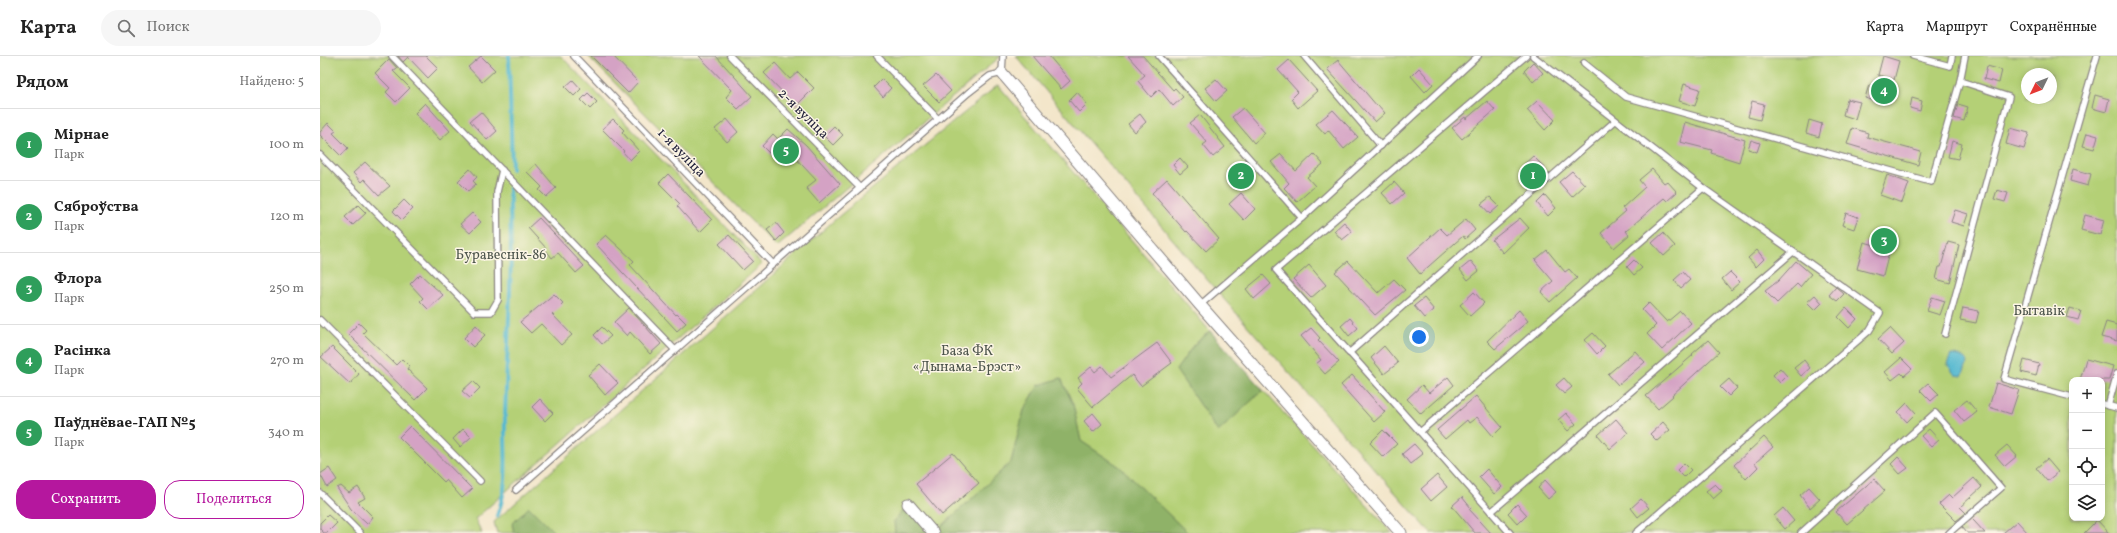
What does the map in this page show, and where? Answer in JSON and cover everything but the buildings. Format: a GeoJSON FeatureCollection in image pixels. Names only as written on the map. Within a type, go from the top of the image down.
{"type":"FeatureCollection","features":[{"type":"Feature","properties":{"kind":"street"},"geometry":{"type":"LineString","coordinates":[[1002,73],[1200,305],[1401,533]]}},
{"type":"Feature","properties":{"kind":"street"},"geometry":{"type":"LineString","coordinates":[[908,504],[933,533]]}},
{"type":"Feature","properties":{"kind":"lane"},"geometry":{"type":"LineString","coordinates":[[392,56],[675,350]]}},
{"type":"Feature","properties":{"kind":"lane","name":"1-я вуліца"},"geometry":{"type":"LineString","coordinates":[[574,56],[773,264]]}},
{"type":"Feature","properties":{"kind":"lane","name":"2-я вуліца"},"geometry":{"type":"LineString","coordinates":[[730,56],[860,188]]}},
{"type":"Feature","properties":{"kind":"lane"},"geometry":{"type":"LineString","coordinates":[[877,56],[938,119]]}},
{"type":"Feature","properties":{"kind":"lane"},"geometry":{"type":"LineString","coordinates":[[516,490],[938,119],[990,76],[1002,73],[1002,56]]}},
{"type":"Feature","properties":{"kind":"lane"},"geometry":{"type":"LineString","coordinates":[[1159,56],[1302,218]]}},
{"type":"Feature","properties":{"kind":"lane"},"geometry":{"type":"LineString","coordinates":[[1304,56],[1381,146]]}},
{"type":"Feature","properties":{"kind":"lane"},"geometry":{"type":"LineString","coordinates":[[1200,305],[1302,218],[1478,56]]}},
{"type":"Feature","properties":{"kind":"lane"},"geometry":{"type":"LineString","coordinates":[[1510,533],[1276,270],[1526,56]]}},
{"type":"Feature","properties":{"kind":"lane"},"geometry":{"type":"LineString","coordinates":[[1532,56],[1703,188],[1880,313],[1869,331],[1636,533]]}},
{"type":"Feature","properties":{"kind":"lane"},"geometry":{"type":"LineString","coordinates":[[1913,56],[1950,66],[1952,56]]}},
{"type":"Feature","properties":{"kind":"lane"},"geometry":{"type":"LineString","coordinates":[[1584,63],[1626,96],[1931,182],[1960,81],[1965,56]]}},
{"type":"Feature","properties":{"kind":"lane"},"geometry":{"type":"LineString","coordinates":[[2069,396],[2004,379],[2097,56]]}},
{"type":"Feature","properties":{"kind":"lane"},"geometry":{"type":"LineString","coordinates":[[1945,334],[2008,97],[1960,81]]}},
{"type":"Feature","properties":{"kind":"lane"},"geometry":{"type":"LineString","coordinates":[[1349,353],[1615,121]]}},
{"type":"Feature","properties":{"kind":"lane"},"geometry":{"type":"LineString","coordinates":[[320,155],[474,312],[483,313],[491,312],[498,300],[497,192],[502,170]]}},
{"type":"Feature","properties":{"kind":"lane"},"geometry":{"type":"LineString","coordinates":[[1420,432],[1703,188]]}},
{"type":"Feature","properties":{"kind":"lane"},"geometry":{"type":"LineString","coordinates":[[1491,512],[1793,252]]}},
{"type":"Feature","properties":{"kind":"lane"},"geometry":{"type":"LineString","coordinates":[[320,320],[480,481]]}},
{"type":"Feature","properties":{"kind":"lane"},"geometry":{"type":"LineString","coordinates":[[2108,406],[2117,374]]}},
{"type":"Feature","properties":{"kind":"lane"},"geometry":{"type":"LineString","coordinates":[[2105,405],[2117,408]]}},
{"type":"Feature","properties":{"kind":"lane"},"geometry":{"type":"LineString","coordinates":[[1801,533],[1935,413],[2001,488],[1949,533]]}},
{"type":"Feature","properties":{"kind":"lane"},"geometry":{"type":"LineString","coordinates":[[320,493],[360,533]]}},
{"type":"Feature","properties":{"kind":"green space","name":"Буравеснік-86"},"geometry":{"type":"Polygon","coordinates":[[[320,56],[561,56],[762,264],[475,519],[482,533],[320,533],[320,56]]]}},
{"type":"Feature","properties":{"kind":"green space"},"geometry":{"type":"Polygon","coordinates":[[[588,56],[1001,56],[777,247],[588,56]]]}},
{"type":"Feature","properties":{"kind":"green space","name":"Бытавік"},"geometry":{"type":"Polygon","coordinates":[[[1016,56],[2117,56],[2117,533],[1431,533],[1222,297],[1016,56]]]}},
{"type":"Feature","properties":{"kind":"green space","name":"База ФК «Дынама-Брэст»"},"geometry":{"type":"Polygon","coordinates":[[[998,85],[1210,331],[1193,346],[1218,431],[1263,390],[1392,533],[497,533],[494,522],[838,217],[998,85]]]}},
{"type":"Feature","properties":{"kind":"green space"},"geometry":{"type":"Polygon","coordinates":[[[1210,331],[1263,390],[1218,432],[1176,370],[1193,346],[1210,331]]]}},
{"type":"Feature","properties":{"kind":"green space"},"geometry":{"type":"Polygon","coordinates":[[[1061,378],[1073,404],[1081,441],[1120,467],[1188,533],[895,533],[894,521],[903,510],[940,528],[1011,462],[1024,410],[1039,385],[1061,378]]]}},
{"type":"Feature","properties":{"kind":"green space"},"geometry":{"type":"Polygon","coordinates":[[[529,507],[555,533],[514,533],[512,524],[529,507]]]}},
{"type":"Feature","properties":{"kind":"water"},"geometry":{"type":"Polygon","coordinates":[[[1951,355],[1961,356],[1968,363],[1962,376],[1955,375],[1947,364],[1951,355]]]}},
{"type":"Feature","properties":{"kind":"waterway"},"geometry":{"type":"LineString","coordinates":[[509,56],[512,169]]}},
{"type":"Feature","properties":{"kind":"waterway"},"geometry":{"type":"LineString","coordinates":[[497,516],[504,491],[506,467],[505,417],[511,245],[509,188]]}},
{"type":"Feature","properties":{"kind":"place","name":"Расінка"},"geometry":{"type":"Point","coordinates":[1884,91]}},
{"type":"Feature","properties":{"kind":"place","name":"Паўднёвае-ГАП №5"},"geometry":{"type":"Point","coordinates":[786,151]}},
{"type":"Feature","properties":{"kind":"place","name":"Сяброўства"},"geometry":{"type":"Point","coordinates":[1241,176]}},
{"type":"Feature","properties":{"kind":"place","name":"Мірнае"},"geometry":{"type":"Point","coordinates":[1533,176]}},
{"type":"Feature","properties":{"kind":"place","name":"Флора"},"geometry":{"type":"Point","coordinates":[1884,241]}}]}
